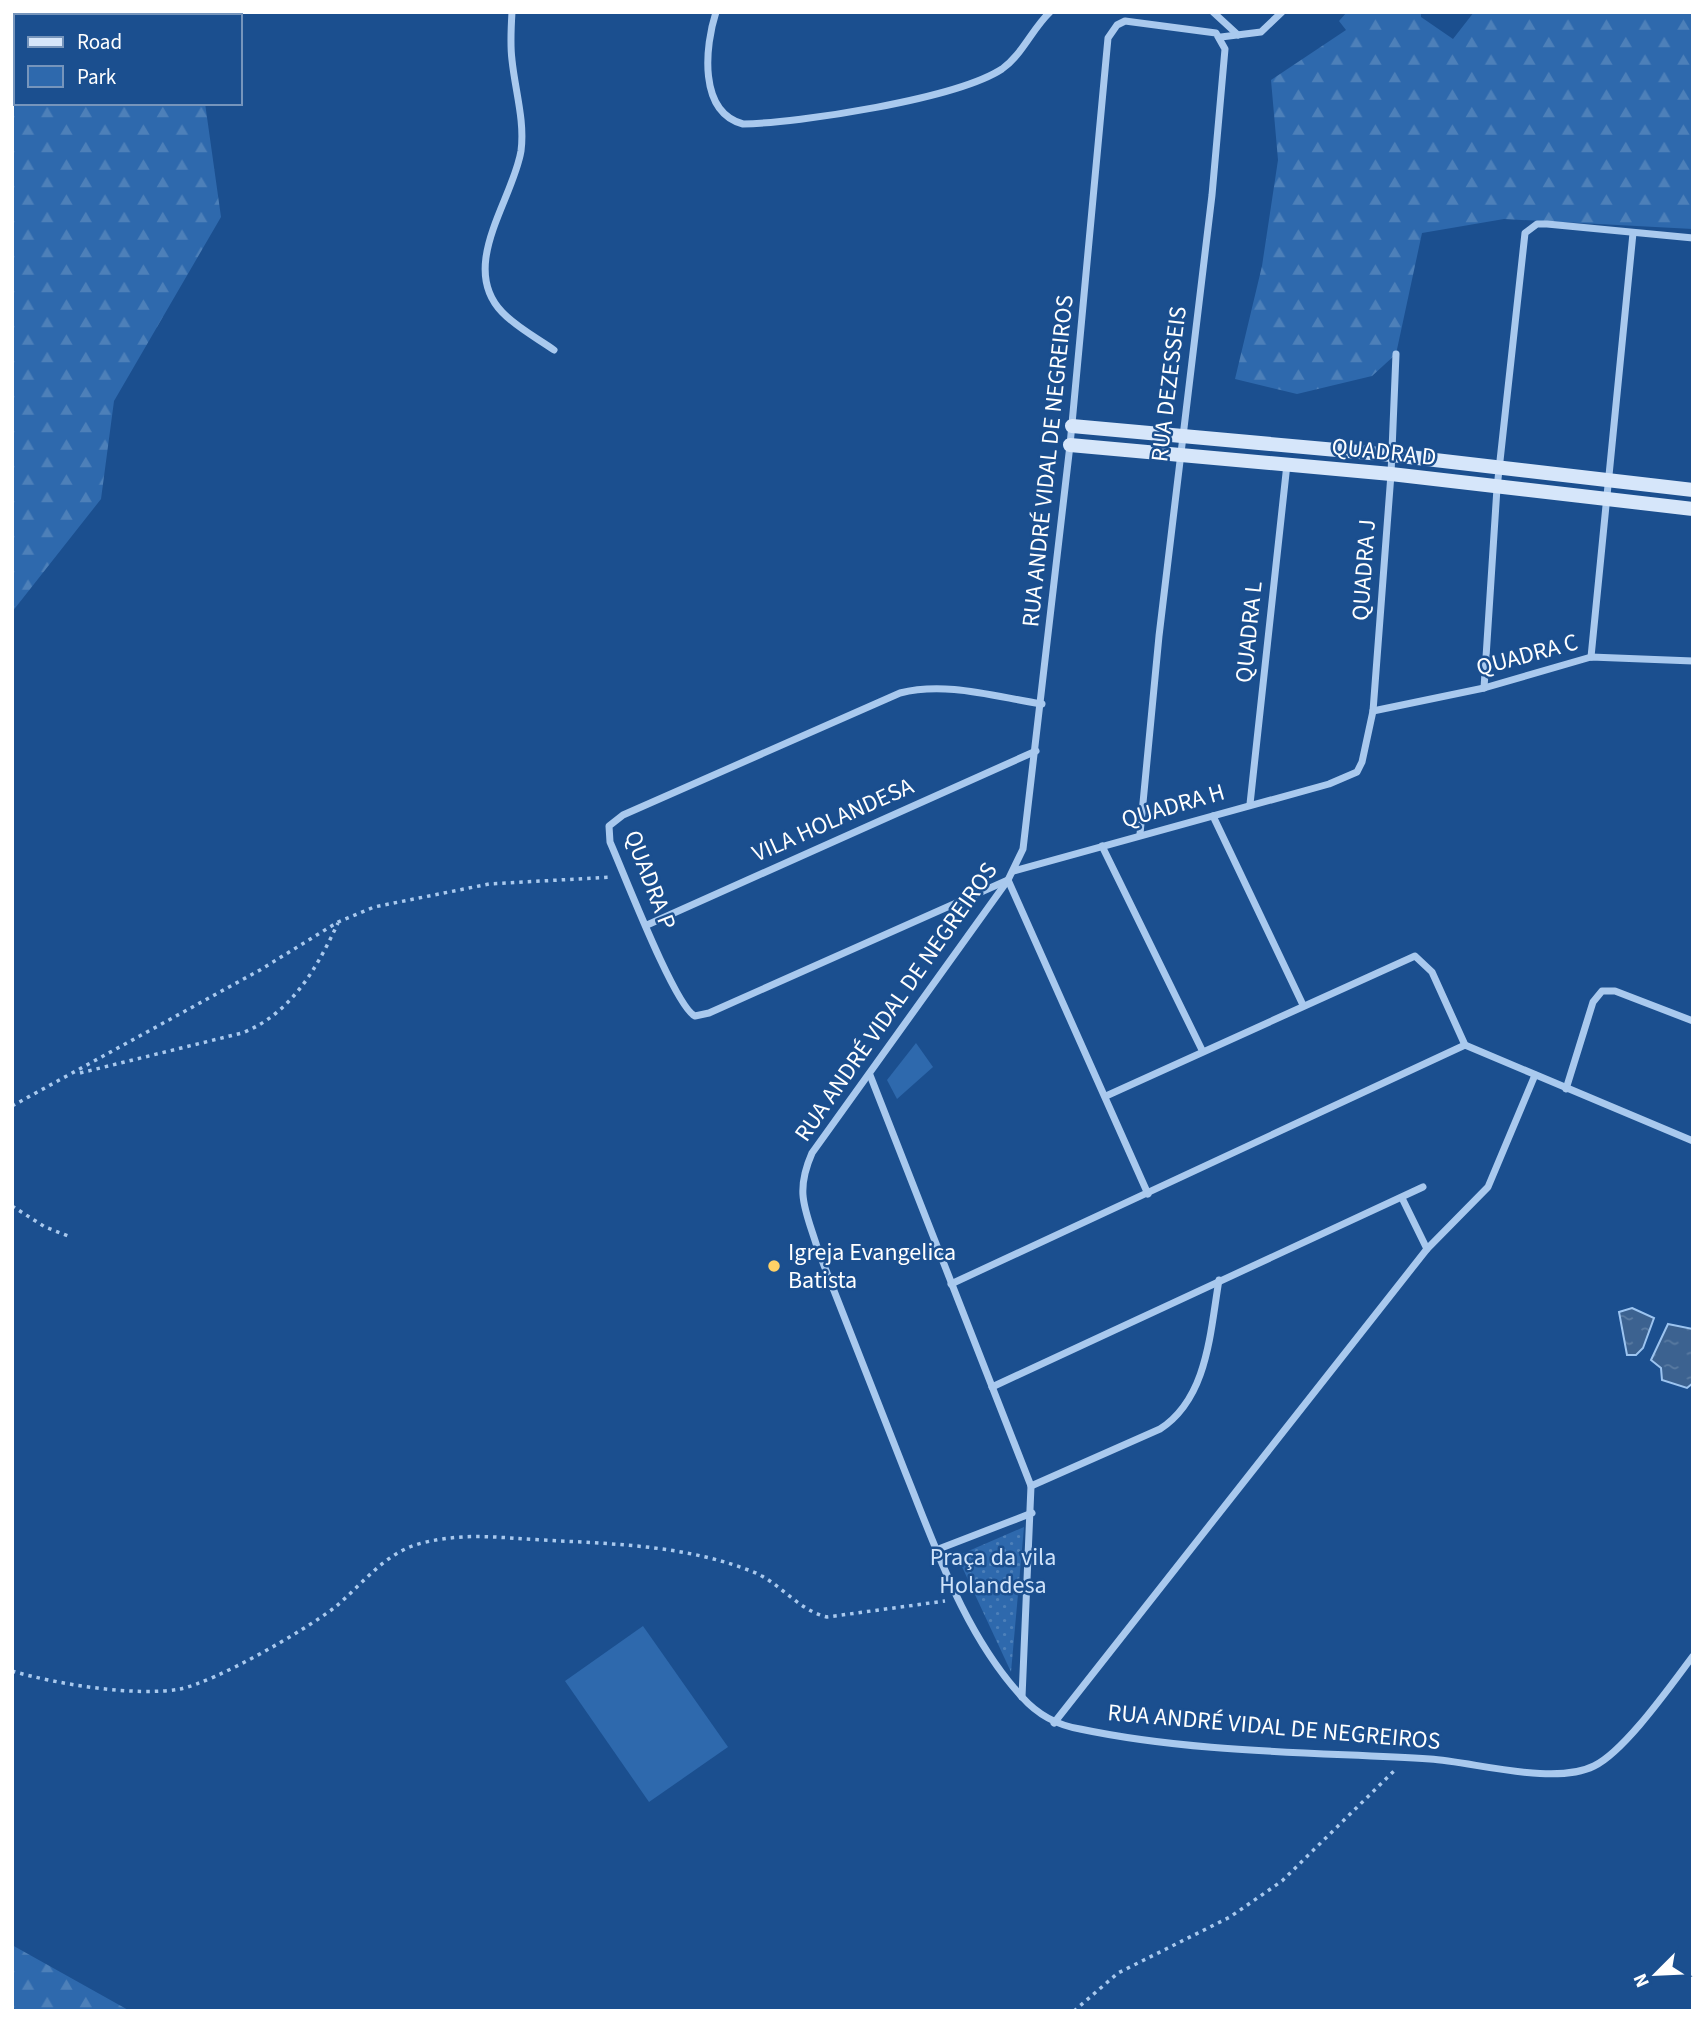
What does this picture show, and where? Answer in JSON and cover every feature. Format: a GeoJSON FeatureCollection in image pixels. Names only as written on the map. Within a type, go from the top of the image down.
{"type":"FeatureCollection","features":[{"type":"Feature","properties":{"kind":"street"},"geometry":{"type":"LineString","coordinates":[[512,12],[512,57],[522,128],[520,151],[513,181],[489,242],[484,269],[488,287],[500,310],[554,350]]}},
{"type":"Feature","properties":{"kind":"street"},"geometry":{"type":"LineString","coordinates":[[716,12],[708,38],[710,81],[723,113],[731,121],[743,124],[824,114],[966,86],[1004,67],[1050,12]]}},
{"type":"Feature","properties":{"kind":"street"},"geometry":{"type":"LineString","coordinates":[[1213,12],[1238,35]]}},
{"type":"Feature","properties":{"kind":"street"},"geometry":{"type":"LineString","coordinates":[[1221,37],[1261,32],[1282,12]]}},
{"type":"Feature","properties":{"kind":"street","name":"RUA ANDRÉ VIDAL DE NEGREIROS"},"geometry":{"type":"LineString","coordinates":[[1221,37],[1216,33],[1174,25],[1125,21],[1117,25],[1108,38],[1072,426],[1028,825],[1014,871],[870,1075],[811,1153],[802,1176],[800,1193],[818,1250],[936,1550],[958,1599],[997,1666],[1022,1698],[1054,1723],[1080,1730],[1193,1744],[1573,1772],[1595,1766],[1612,1752],[1693,1656]]}},
{"type":"Feature","properties":{"kind":"street","name":"RUA DEZESSEIS"},"geometry":{"type":"LineString","coordinates":[[1140,834],[1225,62],[1226,49],[1221,37]]}},
{"type":"Feature","properties":{"kind":"street"},"geometry":{"type":"LineString","coordinates":[[1484,688],[1497,488],[1525,233],[1537,224],[1547,224],[1693,238]]}},
{"type":"Feature","properties":{"kind":"street"},"geometry":{"type":"LineString","coordinates":[[1591,657],[1633,233]]}},
{"type":"Feature","properties":{"kind":"street","name":"QUADRA J"},"geometry":{"type":"LineString","coordinates":[[1344,780],[1353,775],[1362,762],[1373,711],[1391,474],[1396,354]]}},
{"type":"Feature","properties":{"kind":"street","name":"QUADRA D"},"geometry":{"type":"LineString","coordinates":[[1072,426],[1392,455],[1693,490]]}},
{"type":"Feature","properties":{"kind":"street","name":"QUADRA D"},"geometry":{"type":"LineString","coordinates":[[1070,445],[1391,474],[1693,509]]}},
{"type":"Feature","properties":{"kind":"street","name":"QUADRA L"},"geometry":{"type":"LineString","coordinates":[[1250,804],[1287,464]]}},
{"type":"Feature","properties":{"kind":"street","name":"QUADRA C"},"geometry":{"type":"LineString","coordinates":[[1373,711],[1484,688],[1591,657],[1693,661]]}},
{"type":"Feature","properties":{"kind":"street","name":"QUADRA P"},"geometry":{"type":"LineString","coordinates":[[1008,880],[701,1016],[695,1016],[684,1008],[608,832],[610,826],[623,815],[900,692],[942,688],[1042,704]]}},
{"type":"Feature","properties":{"kind":"street","name":"VILA HOLANDESA"},"geometry":{"type":"LineString","coordinates":[[647,925],[1035,751]]}},
{"type":"Feature","properties":{"kind":"street","name":"QUADRA H"},"geometry":{"type":"LineString","coordinates":[[1014,871],[1140,834],[1344,780]]}},
{"type":"Feature","properties":{"kind":"street"},"geometry":{"type":"LineString","coordinates":[[1213,816],[1303,1005]]}},
{"type":"Feature","properties":{"kind":"street"},"geometry":{"type":"LineString","coordinates":[[1102,846],[1202,1050]]}},
{"type":"Feature","properties":{"kind":"street"},"geometry":{"type":"LineString","coordinates":[[1008,880],[1148,1194]]}},
{"type":"Feature","properties":{"kind":"street"},"geometry":{"type":"LineString","coordinates":[[1106,1096],[1202,1050],[1415,956],[1433,972],[1465,1045],[1693,1142]]}},
{"type":"Feature","properties":{"kind":"street"},"geometry":{"type":"LineString","coordinates":[[1566,1089],[1594,1002],[1602,992],[1615,991],[1693,1021]]}},
{"type":"Feature","properties":{"kind":"street"},"geometry":{"type":"LineString","coordinates":[[951,1284],[1465,1045]]}},
{"type":"Feature","properties":{"kind":"street"},"geometry":{"type":"LineString","coordinates":[[870,1075],[1031,1486],[1032,1513],[1022,1698]]}},
{"type":"Feature","properties":{"kind":"street"},"geometry":{"type":"LineString","coordinates":[[1054,1723],[1427,1249],[1489,1187],[1535,1075]]}},
{"type":"Feature","properties":{"kind":"street"},"geometry":{"type":"LineString","coordinates":[[992,1387],[1423,1187]]}},
{"type":"Feature","properties":{"kind":"street"},"geometry":{"type":"LineString","coordinates":[[1402,1198],[1427,1249]]}},
{"type":"Feature","properties":{"kind":"street"},"geometry":{"type":"LineString","coordinates":[[1031,1486],[1160,1429],[1177,1418],[1188,1405],[1204,1365],[1219,1280]]}},
{"type":"Feature","properties":{"kind":"street"},"geometry":{"type":"LineString","coordinates":[[936,1550],[1032,1513]]}},
{"type":"Feature","properties":{"kind":"path"},"geometry":{"type":"LineString","coordinates":[[12,1106],[74,1074],[338,922],[374,907],[454,889],[625,876]]}},
{"type":"Feature","properties":{"kind":"path"},"geometry":{"type":"LineString","coordinates":[[74,1074],[242,1033],[265,1022],[291,1000],[327,946],[338,922]]}},
{"type":"Feature","properties":{"kind":"path"},"geometry":{"type":"LineString","coordinates":[[12,1206],[45,1227],[71,1237]]}},
{"type":"Feature","properties":{"kind":"path"},"geometry":{"type":"LineString","coordinates":[[12,1671],[119,1690],[181,1688],[201,1682],[298,1632],[347,1597],[389,1558],[421,1543],[497,1534],[673,1548],[766,1576],[814,1614],[827,1617],[958,1599]]}},
{"type":"Feature","properties":{"kind":"path"},"geometry":{"type":"LineString","coordinates":[[1074,2011],[1118,1973],[1230,1917],[1282,1881],[1406,1759]]}},
{"type":"Feature","properties":{"kind":"green space"},"geometry":{"type":"Polygon","coordinates":[[[12,12],[193,12],[14,14],[14,105],[205,105],[221,217],[114,401],[101,499],[12,612],[12,12]]]}},
{"type":"Feature","properties":{"kind":"green space"},"geometry":{"type":"Polygon","coordinates":[[[1347,12],[1421,12],[1421,17],[1453,39],[1474,12],[1693,12],[1693,229],[1504,219],[1422,233],[1396,354],[1372,376],[1297,394],[1235,379],[1262,266],[1278,160],[1271,80],[1346,30],[1339,21],[1347,12]]]}},
{"type":"Feature","properties":{"kind":"green space"},"geometry":{"type":"Polygon","coordinates":[[[916,1043],[933,1067],[897,1099],[887,1080],[916,1043]]]}},
{"type":"Feature","properties":{"kind":"green space","name":"Praça da vila Holandesa"},"geometry":{"type":"Polygon","coordinates":[[[1024,1527],[1011,1672],[957,1556],[1024,1527]]]}},
{"type":"Feature","properties":{"kind":"green space"},"geometry":{"type":"Polygon","coordinates":[[[643,1626],[728,1747],[649,1802],[565,1681],[643,1626]]]}},
{"type":"Feature","properties":{"kind":"green space"},"geometry":{"type":"Polygon","coordinates":[[[12,1945],[130,2011],[12,2011],[12,1945]]]}},
{"type":"Feature","properties":{"kind":"water"},"geometry":{"type":"Polygon","coordinates":[[[1632,1308],[1654,1318],[1643,1348],[1636,1355],[1627,1355],[1619,1312],[1632,1308]]]}},
{"type":"Feature","properties":{"kind":"water"},"geometry":{"type":"Polygon","coordinates":[[[1668,1324],[1693,1329],[1693,1383],[1687,1388],[1662,1380],[1661,1368],[1651,1360],[1668,1324]]]}},
{"type":"Feature","properties":{"kind":"place","name":"Igreja Evangelica Batista"},"geometry":{"type":"Point","coordinates":[774,1266]}}]}
